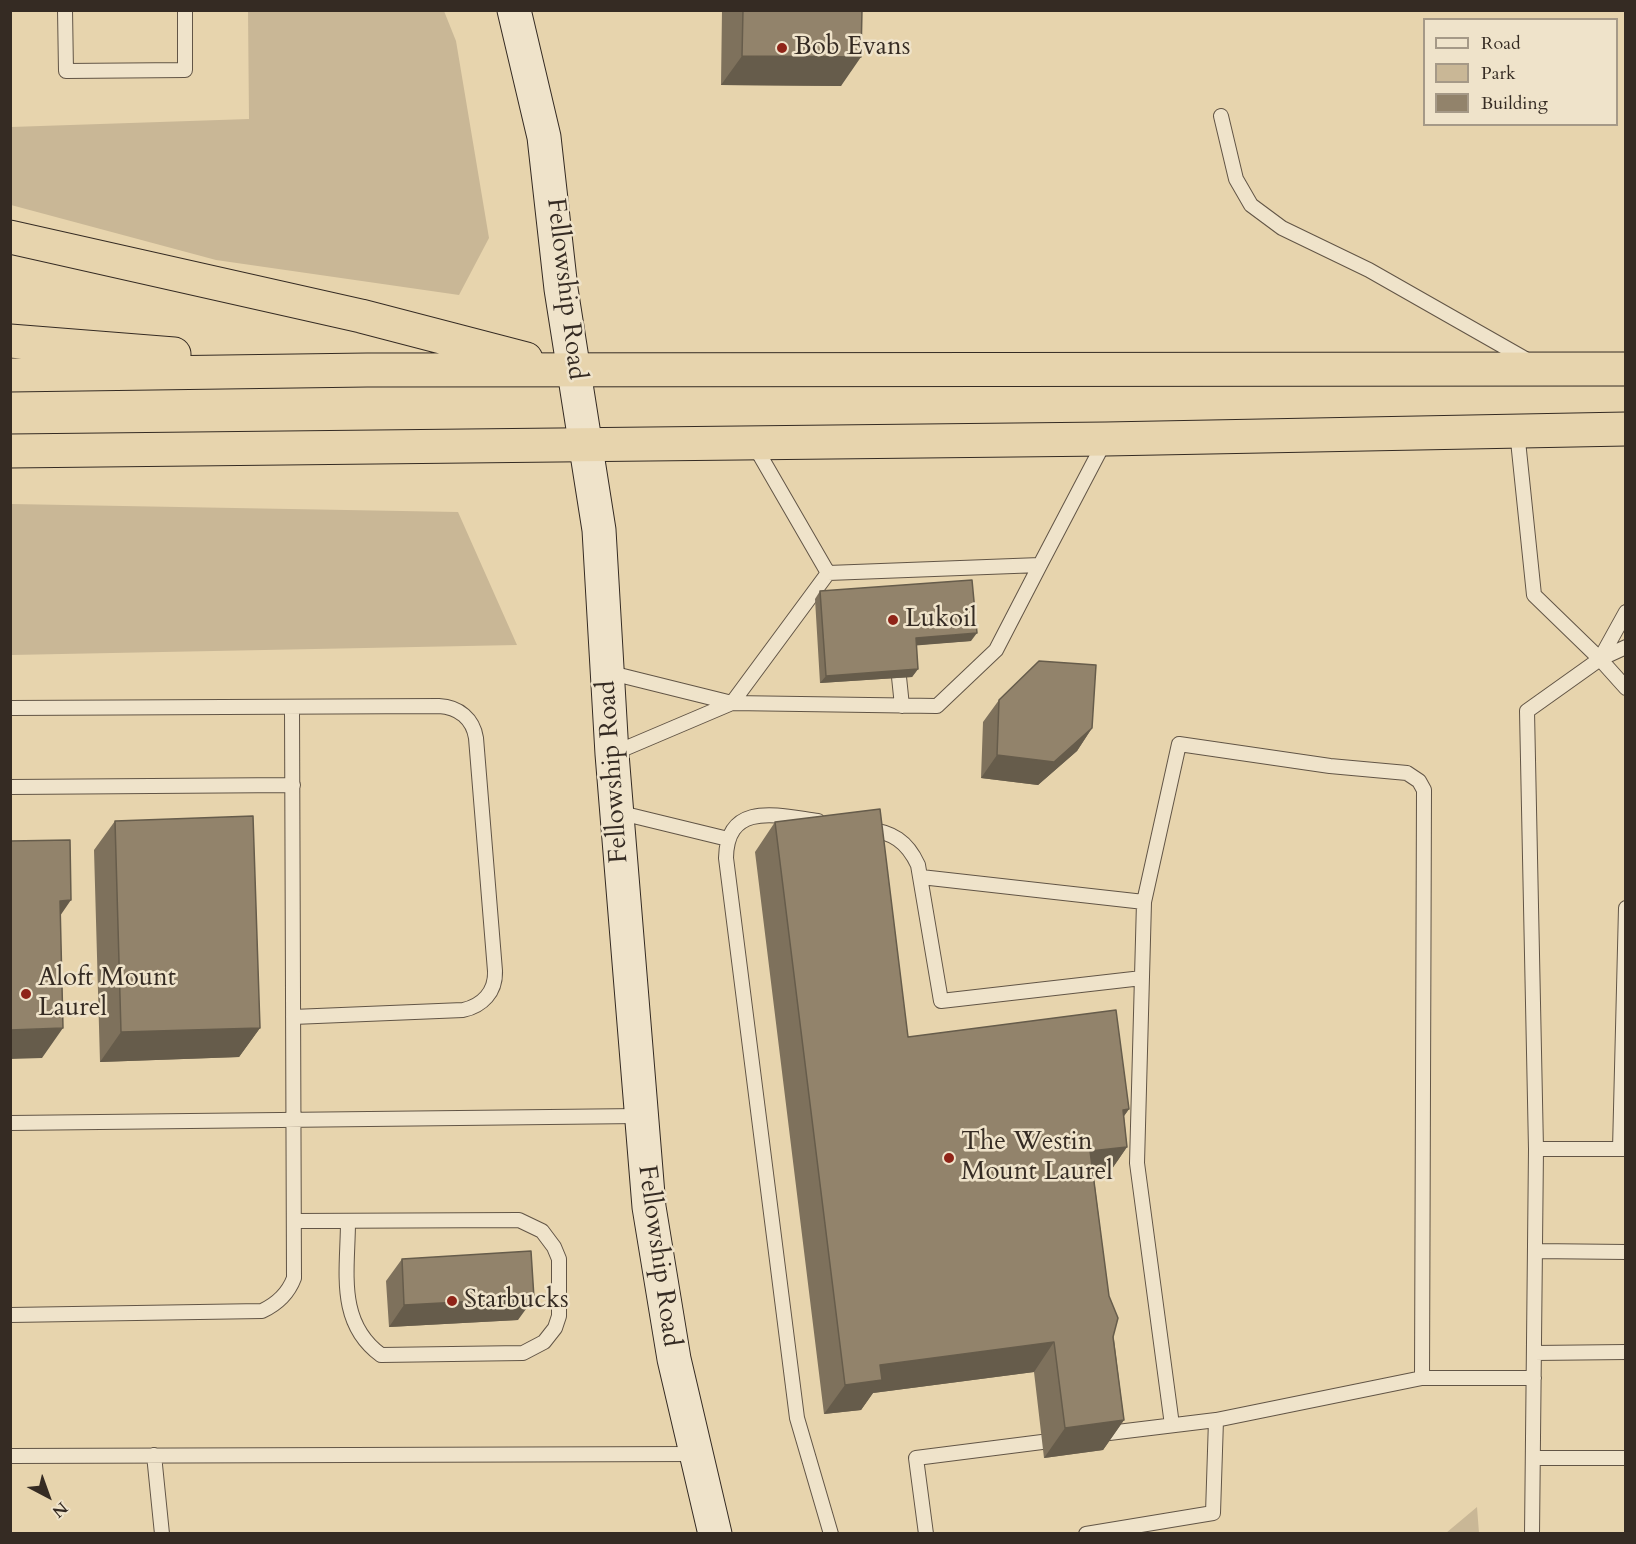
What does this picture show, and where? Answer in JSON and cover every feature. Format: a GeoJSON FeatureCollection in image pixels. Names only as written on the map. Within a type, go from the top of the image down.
{"type":"FeatureCollection","features":[{"type":"Feature","properties":{"kind":"highway"},"geometry":{"type":"LineString","coordinates":[[10,237],[361,316],[574,371]]}},
{"type":"Feature","properties":{"kind":"highway"},"geometry":{"type":"LineString","coordinates":[[10,341],[367,370]]}},
{"type":"Feature","properties":{"kind":"highway"},"geometry":{"type":"LineString","coordinates":[[10,375],[367,370],[1626,369]]}},
{"type":"Feature","properties":{"kind":"highway"},"geometry":{"type":"LineString","coordinates":[[10,451],[1106,439],[1626,429]]}},
{"type":"Feature","properties":{"kind":"street","name":"Fellowship Road"},"geometry":{"type":"LineString","coordinates":[[514,10],[544,138],[561,290],[599,530],[616,812],[639,1116],[649,1207],[661,1284],[694,1454],[715,1533]]}},
{"type":"Feature","properties":{"kind":"lane"},"geometry":{"type":"LineString","coordinates":[[65,10],[66,71],[185,70],[184,10]]}},
{"type":"Feature","properties":{"kind":"lane"},"geometry":{"type":"LineString","coordinates":[[1221,116],[1236,179],[1251,205],[1282,228],[1369,270],[1544,370]]}},
{"type":"Feature","properties":{"kind":"lane"},"geometry":{"type":"LineString","coordinates":[[1517,431],[1534,595],[1600,659],[1626,688]]}},
{"type":"Feature","properties":{"kind":"lane"},"geometry":{"type":"LineString","coordinates":[[607,672],[732,703],[937,706],[996,650],[1106,439]]}},
{"type":"Feature","properties":{"kind":"lane"},"geometry":{"type":"LineString","coordinates":[[753,443],[828,573]]}},
{"type":"Feature","properties":{"kind":"lane"},"geometry":{"type":"LineString","coordinates":[[828,573],[892,576],[1040,565]]}},
{"type":"Feature","properties":{"kind":"lane"},"geometry":{"type":"LineString","coordinates":[[612,754],[732,703],[828,573]]}},
{"type":"Feature","properties":{"kind":"lane"},"geometry":{"type":"LineString","coordinates":[[1600,659],[1626,612]]}},
{"type":"Feature","properties":{"kind":"lane"},"geometry":{"type":"LineString","coordinates":[[1532,1533],[1536,1149],[1527,711],[1600,659],[1626,647]]}},
{"type":"Feature","properties":{"kind":"lane"},"geometry":{"type":"LineString","coordinates":[[899,677],[902,706]]}},
{"type":"Feature","properties":{"kind":"lane"},"geometry":{"type":"LineString","coordinates":[[10,1315],[262,1311],[282,1298],[294,1278],[292,706]]}},
{"type":"Feature","properties":{"kind":"lane"},"geometry":{"type":"LineString","coordinates":[[10,708],[443,706],[456,709],[468,719],[476,738],[496,976],[493,988],[483,1002],[467,1009],[293,1017]]}},
{"type":"Feature","properties":{"kind":"lane"},"geometry":{"type":"LineString","coordinates":[[1172,1425],[1137,1163],[1144,902],[1179,744],[1330,766],[1407,773],[1422,785],[1425,795],[1422,1378]]}},
{"type":"Feature","properties":{"kind":"lane"},"geometry":{"type":"LineString","coordinates":[[10,787],[292,785]]}},
{"type":"Feature","properties":{"kind":"lane"},"geometry":{"type":"LineString","coordinates":[[616,812],[728,839]]}},
{"type":"Feature","properties":{"kind":"lane"},"geometry":{"type":"LineString","coordinates":[[831,1533],[797,1418],[726,858],[728,839],[736,827],[756,814],[832,824]]}},
{"type":"Feature","properties":{"kind":"lane"},"geometry":{"type":"LineString","coordinates":[[854,827],[893,835],[912,853],[921,878],[941,1001],[1142,978]]}},
{"type":"Feature","properties":{"kind":"lane"},"geometry":{"type":"LineString","coordinates":[[921,878],[1144,902]]}},
{"type":"Feature","properties":{"kind":"lane"},"geometry":{"type":"LineString","coordinates":[[1536,1149],[1623,1149],[1626,908]]}},
{"type":"Feature","properties":{"kind":"lane"},"geometry":{"type":"LineString","coordinates":[[10,1123],[639,1116]]}},
{"type":"Feature","properties":{"kind":"lane"},"geometry":{"type":"LineString","coordinates":[[294,1221],[519,1220],[542,1232],[555,1247],[559,1259],[559,1316],[555,1328],[544,1342],[523,1353],[381,1355],[359,1334],[350,1312],[348,1221]]}},
{"type":"Feature","properties":{"kind":"lane"},"geometry":{"type":"LineString","coordinates":[[1535,1251],[1626,1252]]}},
{"type":"Feature","properties":{"kind":"lane"},"geometry":{"type":"LineString","coordinates":[[1534,1353],[1626,1352]]}},
{"type":"Feature","properties":{"kind":"lane"},"geometry":{"type":"LineString","coordinates":[[1101,1434],[1216,1420],[1422,1378],[1534,1378]]}},
{"type":"Feature","properties":{"kind":"lane"},"geometry":{"type":"LineString","coordinates":[[1086,1533],[1213,1513],[1216,1420]]}},
{"type":"Feature","properties":{"kind":"lane"},"geometry":{"type":"LineString","coordinates":[[926,1533],[916,1458],[1042,1442]]}},
{"type":"Feature","properties":{"kind":"lane"},"geometry":{"type":"LineString","coordinates":[[10,1456],[694,1454]]}},
{"type":"Feature","properties":{"kind":"lane"},"geometry":{"type":"LineString","coordinates":[[154,1455],[162,1533]]}},
{"type":"Feature","properties":{"kind":"lane"},"geometry":{"type":"LineString","coordinates":[[1533,1458],[1626,1458]]}},
{"type":"Feature","properties":{"kind":"green space"},"geometry":{"type":"Polygon","coordinates":[[[248,11],[444,11],[456,41],[489,238],[459,295],[216,260],[11,205],[11,127],[249,119],[248,11]]]}},
{"type":"Feature","properties":{"kind":"green space"},"geometry":{"type":"Polygon","coordinates":[[[11,504],[458,512],[517,645],[11,655],[11,504]]]}},
{"type":"Feature","properties":{"kind":"green space"},"geometry":{"type":"Polygon","coordinates":[[[1477,1507],[1479,1533],[1446,1533],[1477,1507]]]}},
{"type":"Feature","properties":{"kind":"building"},"geometry":{"type":"Polygon","coordinates":[[[743,10],[862,10],[861,57],[742,56],[743,10]]]}},
{"type":"Feature","properties":{"kind":"building","name":"Lukoil"},"geometry":{"type":"Polygon","coordinates":[[[972,580],[977,633],[916,638],[918,669],[826,676],[820,591],[972,580]]]}},
{"type":"Feature","properties":{"kind":"building"},"geometry":{"type":"Polygon","coordinates":[[[1039,661],[1096,665],[1092,728],[1054,762],[997,755],[999,700],[1039,661]]]}},
{"type":"Feature","properties":{"kind":"building","name":"The Westin Mount Laurel"},"geometry":{"type":"Polygon","coordinates":[[[880,809],[908,1037],[1116,1010],[1129,1109],[1123,1110],[1127,1147],[1090,1151],[1109,1296],[1118,1318],[1113,1337],[1124,1420],[1065,1428],[1054,1342],[880,1365],[882,1380],[845,1385],[775,822],[880,809]]]}},
{"type":"Feature","properties":{"kind":"building"},"geometry":{"type":"Polygon","coordinates":[[[253,816],[260,1028],[121,1032],[115,821],[253,816]]]}},
{"type":"Feature","properties":{"kind":"building"},"geometry":{"type":"Polygon","coordinates":[[[70,840],[71,900],[60,901],[63,1028],[10,1030],[10,841],[70,840]]]}},
{"type":"Feature","properties":{"kind":"building"},"geometry":{"type":"Polygon","coordinates":[[[531,1251],[534,1298],[404,1305],[402,1259],[531,1251]]]}},
{"type":"Feature","properties":{"kind":"place","name":"Bob Evans"},"geometry":{"type":"Point","coordinates":[782,48]}},
{"type":"Feature","properties":{"kind":"place","name":"Lukoil"},"geometry":{"type":"Point","coordinates":[893,620]}},
{"type":"Feature","properties":{"kind":"place","name":"Aloft Mount Laurel"},"geometry":{"type":"Point","coordinates":[26,994]}},
{"type":"Feature","properties":{"kind":"place","name":"The Westin Mount Laurel"},"geometry":{"type":"Point","coordinates":[949,1158]}},
{"type":"Feature","properties":{"kind":"place","name":"Starbucks"},"geometry":{"type":"Point","coordinates":[452,1301]}}]}
